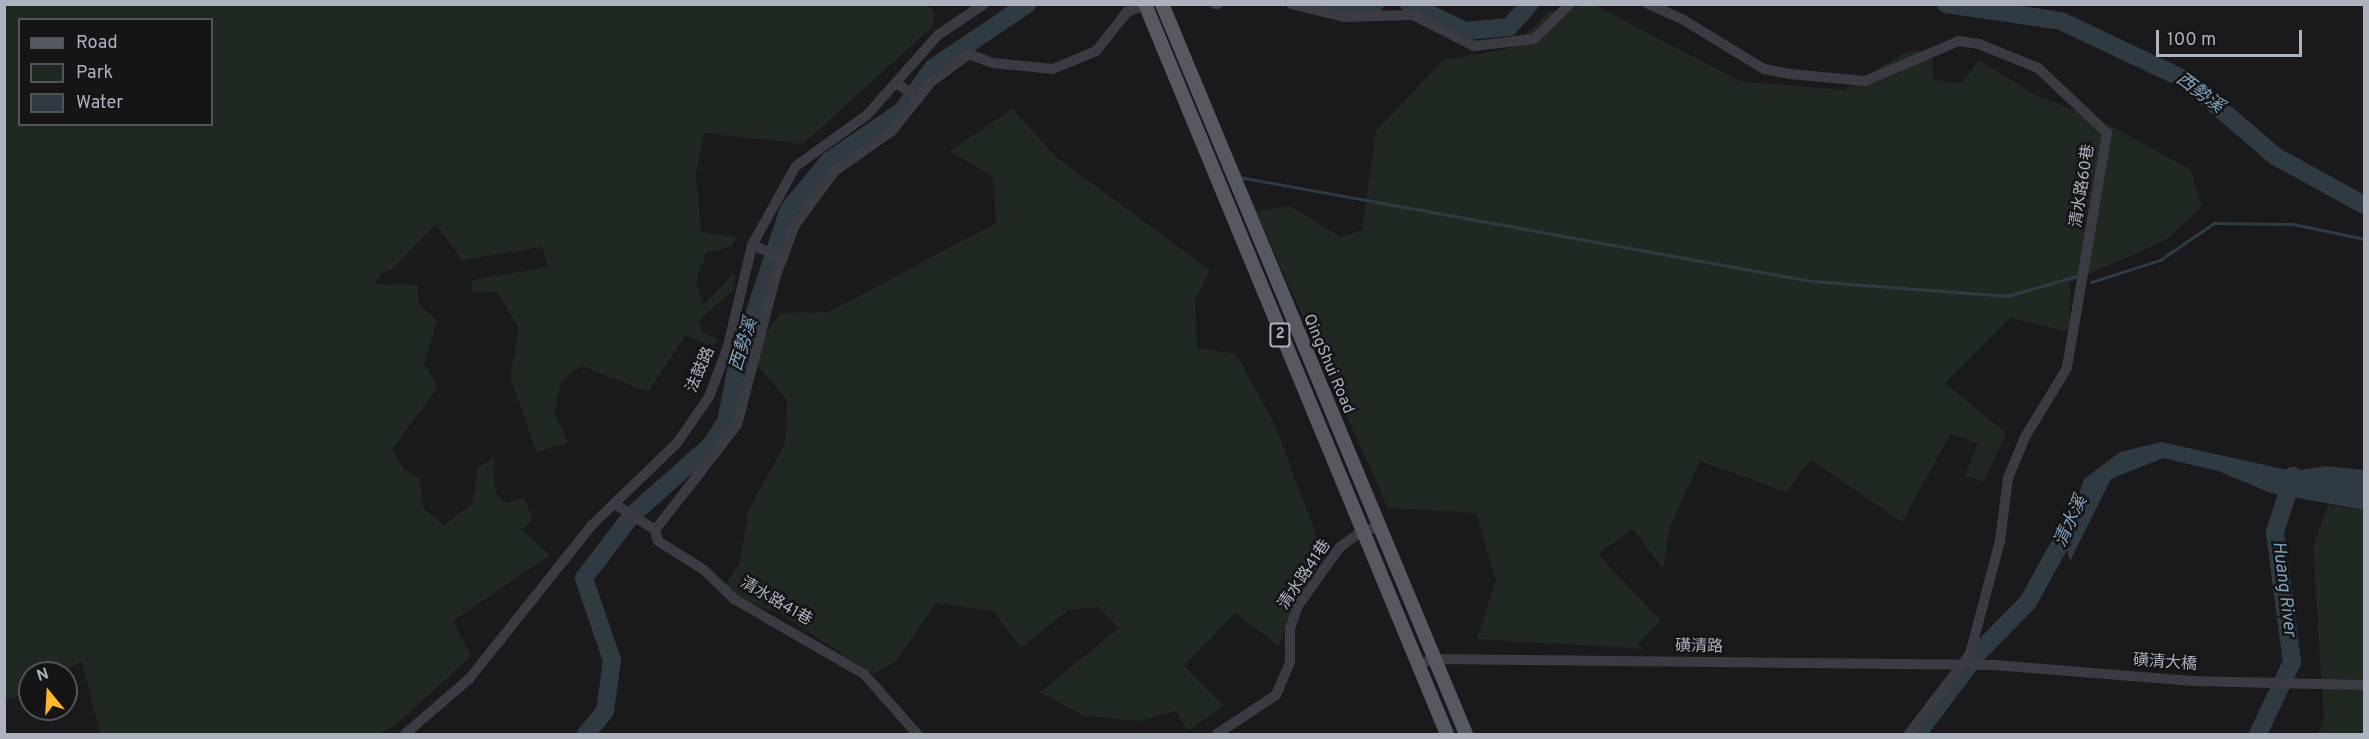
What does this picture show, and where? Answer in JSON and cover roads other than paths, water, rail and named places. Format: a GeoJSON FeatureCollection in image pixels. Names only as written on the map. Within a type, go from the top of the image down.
{"type":"FeatureCollection","features":[{"type":"Feature","properties":{"kind":"main road","name":"QingShui Road"},"geometry":{"type":"LineString","coordinates":[[1162,4],[1379,527],[1436,658],[1466,735]]}},
{"type":"Feature","properties":{"kind":"main road","name":"QingShui Road"},"geometry":{"type":"LineString","coordinates":[[1145,5],[1447,735]]}},
{"type":"Feature","properties":{"kind":"street","name":"法鼓路"},"geometry":{"type":"LineString","coordinates":[[405,735],[469,679],[615,504],[677,443],[709,397],[728,346],[752,245],[796,166],[867,115],[897,84],[938,35],[984,4]]}},
{"type":"Feature","properties":{"kind":"street"},"geometry":{"type":"LineString","coordinates":[[1291,4],[1345,17],[1413,15],[1474,46],[1534,39],[1570,4]]}},
{"type":"Feature","properties":{"kind":"street","name":"清水路60巷"},"geometry":{"type":"LineString","coordinates":[[1648,4],[1682,18],[1739,57],[1790,74],[1865,81],[1959,41],[1978,44],[2038,68],[2107,133],[2067,368],[2025,437],[2008,478],[1993,570],[1963,666]]}},
{"type":"Feature","properties":{"kind":"street"},"geometry":{"type":"LineString","coordinates":[[655,530],[737,425],[783,258],[803,208],[835,171],[892,131],[931,82],[969,54],[993,63],[1053,69],[1078,61],[1096,51],[1127,12],[1145,5]]}},
{"type":"Feature","properties":{"kind":"street"},"geometry":{"type":"LineString","coordinates":[[897,84],[919,99]]}},
{"type":"Feature","properties":{"kind":"street"},"geometry":{"type":"LineString","coordinates":[[752,245],[783,258]]}},
{"type":"Feature","properties":{"kind":"street","name":"清水路41巷"},"geometry":{"type":"LineString","coordinates":[[615,504],[655,530],[658,541],[704,570],[734,599],[864,674],[917,735]]}},
{"type":"Feature","properties":{"kind":"street","name":"清水路41巷"},"geometry":{"type":"LineString","coordinates":[[1217,735],[1276,695],[1290,662],[1290,629],[1297,607],[1341,547],[1362,531],[1379,527]]}},
{"type":"Feature","properties":{"kind":"street","name":"磺清路"},"geometry":{"type":"LineString","coordinates":[[1418,664],[1436,658],[1963,666]]}},
{"type":"Feature","properties":{"kind":"street"},"geometry":{"type":"LineString","coordinates":[[1909,735],[1963,666]]}},
{"type":"Feature","properties":{"kind":"street","name":"磺清大橋"},"geometry":{"type":"LineString","coordinates":[[1963,666],[2191,681],[2364,685]]}},
{"type":"Feature","properties":{"kind":"water"},"geometry":{"type":"Polygon","coordinates":[[[2161,442],[2293,471],[2326,466],[2364,470],[2364,510],[2271,493],[2218,471],[2163,458],[2111,479],[2070,561],[2064,538],[2084,479],[2120,452],[2161,442]]]}},
{"type":"Feature","properties":{"kind":"waterway","name":"西勢溪"},"geometry":{"type":"LineString","coordinates":[[586,734],[605,711],[612,660],[584,578],[632,515],[710,446],[726,422],[737,366],[789,209],[829,161],[902,111],[933,68],[1027,4]]}},
{"type":"Feature","properties":{"kind":"waterway","name":"西勢溪"},"geometry":{"type":"LineString","coordinates":[[1325,4],[1375,4]]}},
{"type":"Feature","properties":{"kind":"waterway","name":"西勢溪"},"geometry":{"type":"LineString","coordinates":[[1409,4],[1465,31],[1509,27],[1530,4]]}},
{"type":"Feature","properties":{"kind":"waterway","name":"西勢溪"},"geometry":{"type":"LineString","coordinates":[[1946,4],[2061,21],[2188,81],[2275,156],[2364,205]]}},
{"type":"Feature","properties":{"kind":"waterway"},"geometry":{"type":"LineString","coordinates":[[1239,177],[1811,281],[2007,296],[2080,275]]}},
{"type":"Feature","properties":{"kind":"waterway"},"geometry":{"type":"LineString","coordinates":[[2091,282],[2160,260],[2214,223],[2293,224],[2364,239]]}},
{"type":"Feature","properties":{"kind":"waterway","name":"Huang River"},"geometry":{"type":"LineString","coordinates":[[2258,734],[2292,662],[2275,532],[2293,476]]}},
{"type":"Feature","properties":{"kind":"waterway","name":"清水溪"},"geometry":{"type":"LineString","coordinates":[[1917,734],[1978,653],[2028,602],[2074,519]]}}]}
